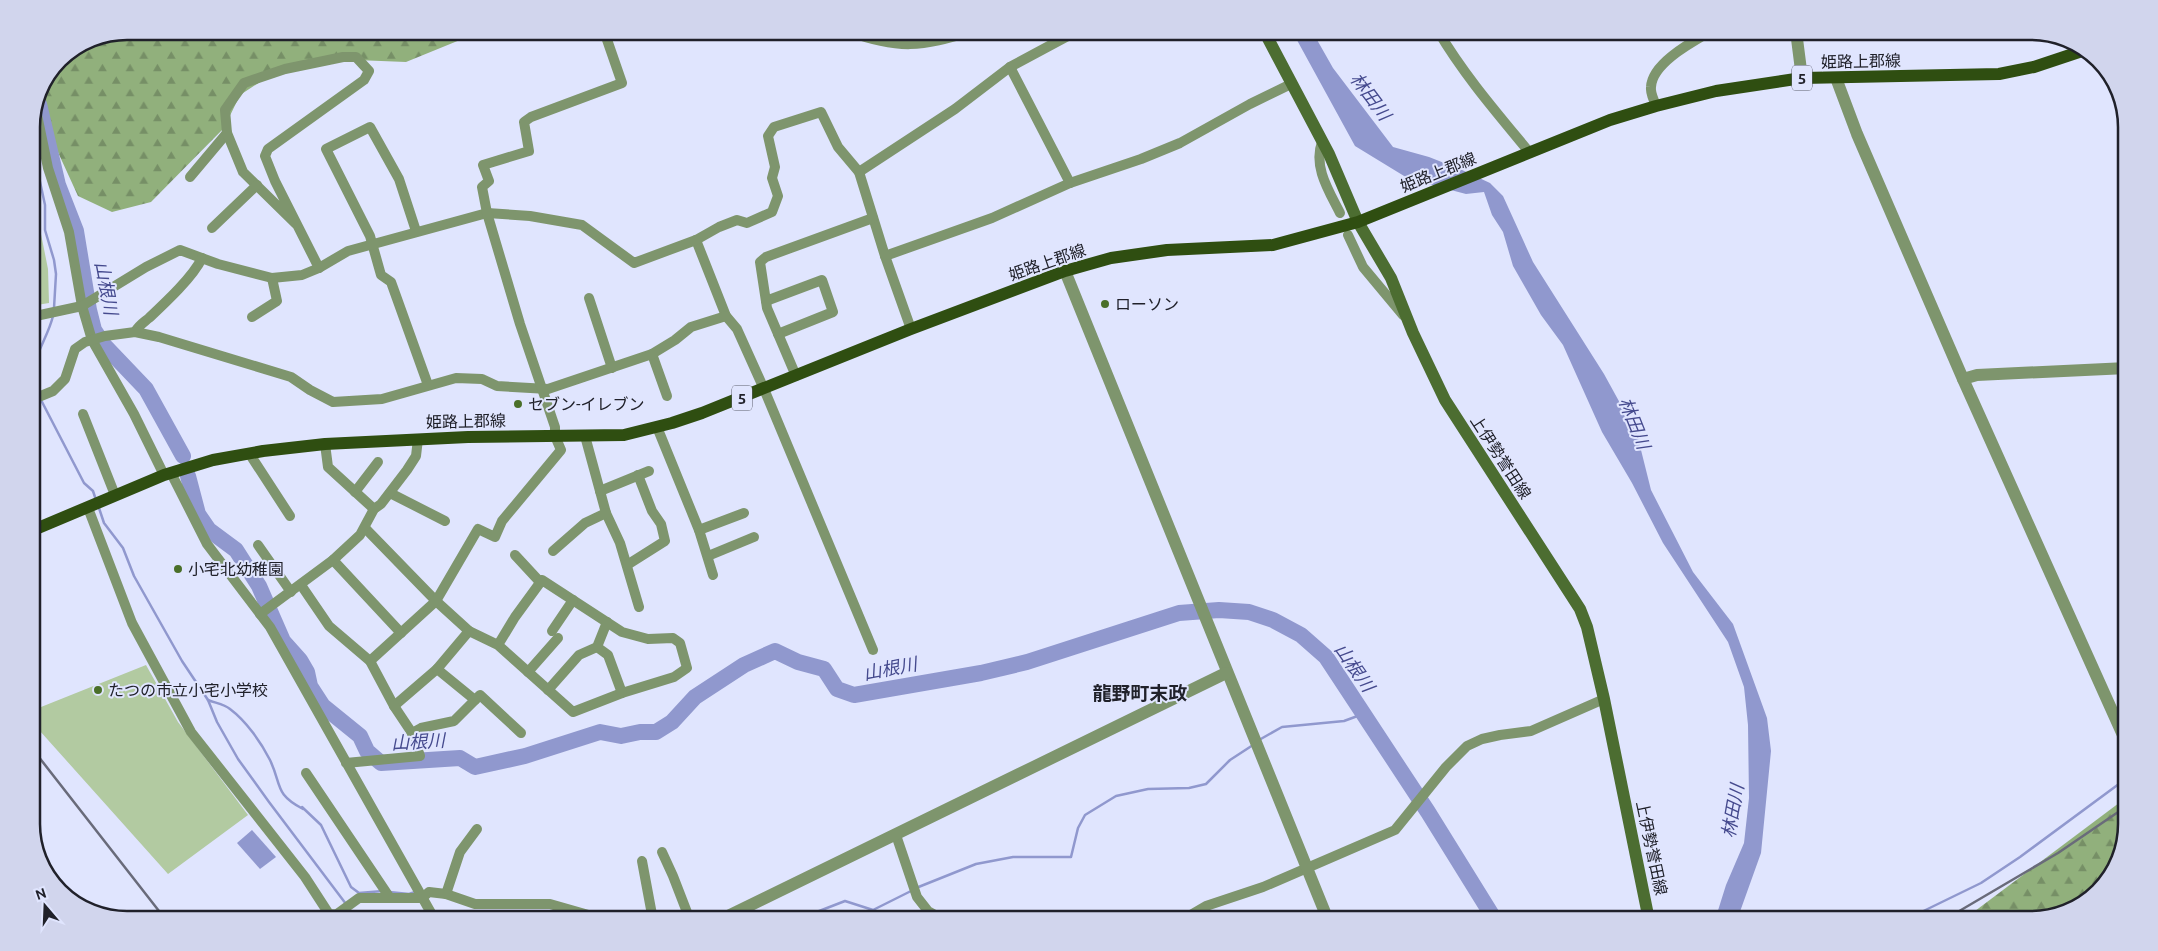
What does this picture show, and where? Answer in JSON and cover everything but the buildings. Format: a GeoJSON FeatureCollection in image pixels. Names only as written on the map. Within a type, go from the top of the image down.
{"type":"FeatureCollection","features":[{"type":"Feature","properties":{"kind":"main road","name":"上伊勢誉田線"},"geometry":{"type":"LineString","coordinates":[[1269,40],[1322,142],[1358,222],[1391,278],[1445,400],[1580,609],[1588,626],[1648,911]]}},
{"type":"Feature","properties":{"kind":"main road","name":"姫路上郡線"},"geometry":{"type":"LineString","coordinates":[[40,528],[168,474],[213,460],[249,453],[325,444],[418,439],[624,435],[657,427],[702,413],[911,328],[1065,271],[1111,258],[1167,250],[1273,245],[1358,222],[1610,120],[1716,91],[1802,78],[1999,74],[2034,67],[2075,53]]}},
{"type":"Feature","properties":{"kind":"street"},"geometry":{"type":"LineString","coordinates":[[370,661],[436,601],[478,529],[495,537],[502,521],[561,450],[540,389],[487,213],[482,187],[489,180],[483,165],[529,151],[524,122],[531,117],[622,83],[607,40]]}},
{"type":"Feature","properties":{"kind":"street"},"geometry":{"type":"LineString","coordinates":[[876,40],[908,46],[941,40]]}},
{"type":"Feature","properties":{"kind":"street"},"geometry":{"type":"LineString","coordinates":[[859,172],[955,109],[1010,67],[1060,40]]}},
{"type":"Feature","properties":{"kind":"street"},"geometry":{"type":"LineString","coordinates":[[1443,40],[1481,94],[1530,153]]}},
{"type":"Feature","properties":{"kind":"street"},"geometry":{"type":"LineString","coordinates":[[1656,106],[1650,88],[1653,76],[1681,48],[1695,40]]}},
{"type":"Feature","properties":{"kind":"street"},"geometry":{"type":"LineString","coordinates":[[1797,40],[1802,78]]}},
{"type":"Feature","properties":{"kind":"street"},"geometry":{"type":"LineString","coordinates":[[296,224],[243,172],[227,133],[226,110],[244,83],[285,69],[343,57],[356,57],[369,71],[364,80],[268,149],[265,156],[296,224],[319,268]]}},
{"type":"Feature","properties":{"kind":"street"},"geometry":{"type":"LineString","coordinates":[[1010,67],[1070,184]]}},
{"type":"Feature","properties":{"kind":"street"},"geometry":{"type":"LineString","coordinates":[[1836,78],[1963,379],[2118,724]]}},
{"type":"Feature","properties":{"kind":"street"},"geometry":{"type":"LineString","coordinates":[[885,256],[992,218],[1070,184],[1141,160],[1180,143],[1250,104],[1291,84]]}},
{"type":"Feature","properties":{"kind":"street"},"geometry":{"type":"LineString","coordinates":[[40,315],[82,306],[169,254],[180,250],[218,264],[272,278],[302,275],[319,268],[348,250],[487,213],[530,216],[582,225],[634,263],[696,240],[718,227],[737,220],[747,223],[772,212],[778,196],[772,178],[775,167],[768,136],[774,127],[821,112],[838,147],[859,172],[885,256],[911,328]]}},
{"type":"Feature","properties":{"kind":"street"},"geometry":{"type":"LineString","coordinates":[[416,231],[399,179],[370,127],[326,149],[373,243],[381,275],[391,282],[428,385]]}},
{"type":"Feature","properties":{"kind":"street"},"geometry":{"type":"LineString","coordinates":[[40,129],[48,168],[69,232],[82,306],[134,414],[208,544],[260,614],[308,694],[430,911]]}},
{"type":"Feature","properties":{"kind":"street"},"geometry":{"type":"LineString","coordinates":[[190,177],[227,133]]}},
{"type":"Feature","properties":{"kind":"street"},"geometry":{"type":"LineString","coordinates":[[1322,142],[1319,152],[1323,178],[1340,213]]}},
{"type":"Feature","properties":{"kind":"street"},"geometry":{"type":"LineString","coordinates":[[212,228],[257,185]]}},
{"type":"Feature","properties":{"kind":"street"},"geometry":{"type":"LineString","coordinates":[[796,376],[766,300],[760,262],[766,257],[873,218]]}},
{"type":"Feature","properties":{"kind":"street"},"geometry":{"type":"LineString","coordinates":[[1348,236],[1363,267],[1409,322]]}},
{"type":"Feature","properties":{"kind":"street"},"geometry":{"type":"LineString","coordinates":[[696,240],[726,316],[737,329],[764,389],[873,650]]}},
{"type":"Feature","properties":{"kind":"street"},"geometry":{"type":"LineString","coordinates":[[135,332],[138,325],[148,318],[197,269],[202,258]]}},
{"type":"Feature","properties":{"kind":"street"},"geometry":{"type":"LineString","coordinates":[[1065,271],[1324,911]]}},
{"type":"Feature","properties":{"kind":"street"},"geometry":{"type":"LineString","coordinates":[[252,317],[277,302],[272,278]]}},
{"type":"Feature","properties":{"kind":"street"},"geometry":{"type":"LineString","coordinates":[[766,300],[822,280],[833,312],[778,334]]}},
{"type":"Feature","properties":{"kind":"street"},"geometry":{"type":"LineString","coordinates":[[589,298],[612,368]]}},
{"type":"Feature","properties":{"kind":"street"},"geometry":{"type":"LineString","coordinates":[[40,396],[54,391],[65,379],[75,349],[85,342],[135,332],[159,337],[291,377],[333,402],[382,399],[456,378],[482,379],[497,386],[548,389],[652,354],[665,347],[691,327],[726,316]]}},
{"type":"Feature","properties":{"kind":"street"},"geometry":{"type":"LineString","coordinates":[[652,354],[667,396]]}},
{"type":"Feature","properties":{"kind":"street"},"geometry":{"type":"LineString","coordinates":[[1963,379],[1977,375],[2118,368]]}},
{"type":"Feature","properties":{"kind":"street"},"geometry":{"type":"LineString","coordinates":[[83,414],[112,496]]}},
{"type":"Feature","properties":{"kind":"street"},"geometry":{"type":"LineString","coordinates":[[657,427],[699,530],[713,575]]}},
{"type":"Feature","properties":{"kind":"street"},"geometry":{"type":"LineString","coordinates":[[585,436],[606,513],[620,544],[639,607]]}},
{"type":"Feature","properties":{"kind":"street"},"geometry":{"type":"LineString","coordinates":[[260,614],[334,560],[365,528],[374,509],[382,504],[416,456],[418,439]]}},
{"type":"Feature","properties":{"kind":"street"},"geometry":{"type":"LineString","coordinates":[[325,444],[328,467],[374,509]]}},
{"type":"Feature","properties":{"kind":"street"},"geometry":{"type":"LineString","coordinates":[[249,453],[290,516]]}},
{"type":"Feature","properties":{"kind":"street"},"geometry":{"type":"LineString","coordinates":[[355,492],[378,462]]}},
{"type":"Feature","properties":{"kind":"street"},"geometry":{"type":"LineString","coordinates":[[600,491],[649,471]]}},
{"type":"Feature","properties":{"kind":"street"},"geometry":{"type":"LineString","coordinates":[[627,565],[665,540],[661,524],[652,511],[638,476]]}},
{"type":"Feature","properties":{"kind":"street"},"geometry":{"type":"LineString","coordinates":[[390,493],[445,521]]}},
{"type":"Feature","properties":{"kind":"street"},"geometry":{"type":"LineString","coordinates":[[91,507],[132,623],[191,732],[305,877],[328,911]]}},
{"type":"Feature","properties":{"kind":"street"},"geometry":{"type":"LineString","coordinates":[[553,552],[585,523],[606,513]]}},
{"type":"Feature","properties":{"kind":"street"},"geometry":{"type":"LineString","coordinates":[[699,530],[744,513]]}},
{"type":"Feature","properties":{"kind":"street"},"geometry":{"type":"LineString","coordinates":[[365,528],[468,631],[498,645],[572,712],[622,693],[674,677],[687,668],[680,643],[673,638],[648,639],[622,632],[542,580],[540,582]]}},
{"type":"Feature","properties":{"kind":"street"},"geometry":{"type":"LineString","coordinates":[[708,556],[754,537]]}},
{"type":"Feature","properties":{"kind":"street"},"geometry":{"type":"LineString","coordinates":[[258,545],[291,592]]}},
{"type":"Feature","properties":{"kind":"street"},"geometry":{"type":"LineString","coordinates":[[515,555],[540,582]]}},
{"type":"Feature","properties":{"kind":"street"},"geometry":{"type":"LineString","coordinates":[[334,560],[401,633]]}},
{"type":"Feature","properties":{"kind":"street"},"geometry":{"type":"LineString","coordinates":[[498,645],[540,582]]}},
{"type":"Feature","properties":{"kind":"street"},"geometry":{"type":"LineString","coordinates":[[301,585],[329,626],[370,661],[394,706],[412,733],[420,756],[346,763]]}},
{"type":"Feature","properties":{"kind":"street"},"geometry":{"type":"LineString","coordinates":[[528,672],[555,635],[573,600]]}},
{"type":"Feature","properties":{"kind":"street"},"geometry":{"type":"LineString","coordinates":[[548,690],[579,655],[597,647],[607,622]]}},
{"type":"Feature","properties":{"kind":"street"},"geometry":{"type":"LineString","coordinates":[[394,706],[436,669],[468,631]]}},
{"type":"Feature","properties":{"kind":"street"},"geometry":{"type":"LineString","coordinates":[[597,647],[608,655],[622,693]]}},
{"type":"Feature","properties":{"kind":"street"},"geometry":{"type":"LineString","coordinates":[[436,669],[475,700]]}},
{"type":"Feature","properties":{"kind":"street"},"geometry":{"type":"LineString","coordinates":[[739,911],[1226,673]]}},
{"type":"Feature","properties":{"kind":"street"},"geometry":{"type":"LineString","coordinates":[[412,733],[421,728],[454,721],[480,695],[521,733]]}},
{"type":"Feature","properties":{"kind":"street"},"geometry":{"type":"LineString","coordinates":[[1197,911],[1206,906],[1263,887],[1395,830],[1446,766],[1467,746],[1482,739],[1531,731],[1604,700]]}},
{"type":"Feature","properties":{"kind":"street"},"geometry":{"type":"LineString","coordinates":[[306,773],[390,898]]}},
{"type":"Feature","properties":{"kind":"street"},"geometry":{"type":"LineString","coordinates":[[446,894],[460,852],[477,829]]}},
{"type":"Feature","properties":{"kind":"street"},"geometry":{"type":"LineString","coordinates":[[896,835],[917,897],[928,911]]}},
{"type":"Feature","properties":{"kind":"street"},"geometry":{"type":"LineString","coordinates":[[662,852],[687,911]]}},
{"type":"Feature","properties":{"kind":"street"},"geometry":{"type":"LineString","coordinates":[[642,860],[651,911]]}},
{"type":"Feature","properties":{"kind":"street"},"geometry":{"type":"LineString","coordinates":[[347,911],[359,898],[422,898],[429,892],[446,894],[475,904],[550,904],[572,911]]}},
{"type":"Feature","properties":{"kind":"green space"},"geometry":{"type":"Polygon","coordinates":[[[460,40],[406,62],[331,59],[283,67],[240,95],[224,128],[151,202],[112,212],[78,196],[46,126],[42,111],[43,105],[49,89],[58,74],[84,52],[99,45],[116,41],[460,40]]]}},
{"type":"Feature","properties":{"kind":"green space"},"geometry":{"type":"Polygon","coordinates":[[[40,229],[48,269],[49,303],[40,304],[40,229]]]}},
{"type":"Feature","properties":{"kind":"green space"},"geometry":{"type":"Polygon","coordinates":[[[146,665],[178,722],[248,815],[168,874],[40,731],[40,707],[146,665]]]}},
{"type":"Feature","properties":{"kind":"green space"},"geometry":{"type":"Polygon","coordinates":[[[2118,804],[2116,841],[2111,857],[2096,881],[2079,896],[2059,906],[2042,910],[1975,911],[2118,804]]]}},
{"type":"Feature","properties":{"kind":"water"},"geometry":{"type":"Polygon","coordinates":[[[1297,40],[1317,40],[1333,68],[1393,147],[1429,157],[1462,170],[1490,183],[1503,196],[1533,262],[1604,374],[1637,434],[1651,490],[1693,572],[1733,624],[1767,718],[1771,751],[1761,853],[1740,911],[1718,911],[1726,885],[1744,843],[1749,798],[1748,725],[1744,687],[1728,642],[1663,543],[1632,483],[1602,432],[1563,345],[1541,315],[1513,266],[1503,232],[1492,215],[1484,192],[1466,194],[1409,179],[1355,146],[1297,40]]]}},
{"type":"Feature","properties":{"kind":"water"},"geometry":{"type":"Polygon","coordinates":[[[252,830],[276,857],[260,869],[237,843],[252,830]]]}},
{"type":"Feature","properties":{"kind":"waterway","name":"山根川"},"geometry":{"type":"LineString","coordinates":[[41,114],[58,185],[76,231],[94,330],[104,345],[146,389],[183,456]]}},
{"type":"Feature","properties":{"kind":"waterway"},"geometry":{"type":"LineString","coordinates":[[40,182],[45,205],[45,230],[56,274],[54,308]]}},
{"type":"Feature","properties":{"kind":"waterway"},"geometry":{"type":"LineString","coordinates":[[40,349],[53,316]]}},
{"type":"Feature","properties":{"kind":"waterway"},"geometry":{"type":"LineString","coordinates":[[40,398],[84,483],[93,491],[96,500]]}},
{"type":"Feature","properties":{"kind":"waterway","name":"山根川"},"geometry":{"type":"LineString","coordinates":[[188,476],[198,514],[209,530],[236,550],[259,586],[283,641],[300,660],[307,672],[310,686],[323,706],[360,736],[367,751],[381,763],[460,758],[475,767],[525,756],[600,732],[621,736],[640,732],[656,732],[672,722],[695,697],[744,665],[775,651],[798,662],[824,669],[837,689],[854,695],[981,673],[1027,662],[1179,613],[1219,610],[1249,612],[1273,620],[1301,635],[1326,657],[1428,812],[1489,911]]}},
{"type":"Feature","properties":{"kind":"waterway"},"geometry":{"type":"LineString","coordinates":[[99,508],[104,523],[123,548],[134,576],[182,661],[208,700],[217,722],[238,759],[346,904]]}},
{"type":"Feature","properties":{"kind":"waterway"},"geometry":{"type":"LineString","coordinates":[[208,700],[230,709],[253,732],[270,760],[280,788],[287,799],[303,809],[302,807],[321,825],[351,887],[359,893],[383,891]]}},
{"type":"Feature","properties":{"kind":"waterway"},"geometry":{"type":"LineString","coordinates":[[1259,740],[1282,727],[1344,721],[1363,714]]}},
{"type":"Feature","properties":{"kind":"waterway"},"geometry":{"type":"LineString","coordinates":[[916,888],[976,864],[1013,857],[1071,857],[1078,828],[1085,815],[1116,796],[1148,789],[1189,788],[1206,784],[1230,760],[1253,745]]}},
{"type":"Feature","properties":{"kind":"waterway"},"geometry":{"type":"LineString","coordinates":[[1923,911],[1981,883],[2020,857],[2118,785]]}},
{"type":"Feature","properties":{"kind":"waterway"},"geometry":{"type":"LineString","coordinates":[[819,911],[845,901],[873,910],[911,891]]}},
{"type":"Feature","properties":{"kind":"waterway"},"geometry":{"type":"LineString","coordinates":[[389,892],[409,894],[415,892]]}},
{"type":"Feature","properties":{"kind":"railway"},"geometry":{"type":"LineString","coordinates":[[40,759],[159,911]]}},
{"type":"Feature","properties":{"kind":"railway"},"geometry":{"type":"LineString","coordinates":[[1959,911],[2058,853],[2118,812]]}},
{"type":"Feature","properties":{"kind":"place","name":"ローソン"},"geometry":{"type":"Point","coordinates":[1105,304]}},
{"type":"Feature","properties":{"kind":"place","name":"セブン-イレブン"},"geometry":{"type":"Point","coordinates":[518,404]}},
{"type":"Feature","properties":{"kind":"place","name":"小宅北幼稚園"},"geometry":{"type":"Point","coordinates":[178,569]}},
{"type":"Feature","properties":{"kind":"place","name":"たつの市立小宅小学校"},"geometry":{"type":"Point","coordinates":[98,690]}},
{"type":"Feature","properties":{"kind":"district","name":"龍野町末政"},"geometry":{"type":"Point","coordinates":[1140,693]}},
{"type":"Feature","properties":{"kind":"water label","name":"林田川"},"geometry":{"type":"Point","coordinates":[1371,96]}},
{"type":"Feature","properties":{"kind":"water label","name":"林田川"},"geometry":{"type":"Point","coordinates":[1635,423]}},
{"type":"Feature","properties":{"kind":"water label","name":"林田川"},"geometry":{"type":"Point","coordinates":[1732,811]}}]}
